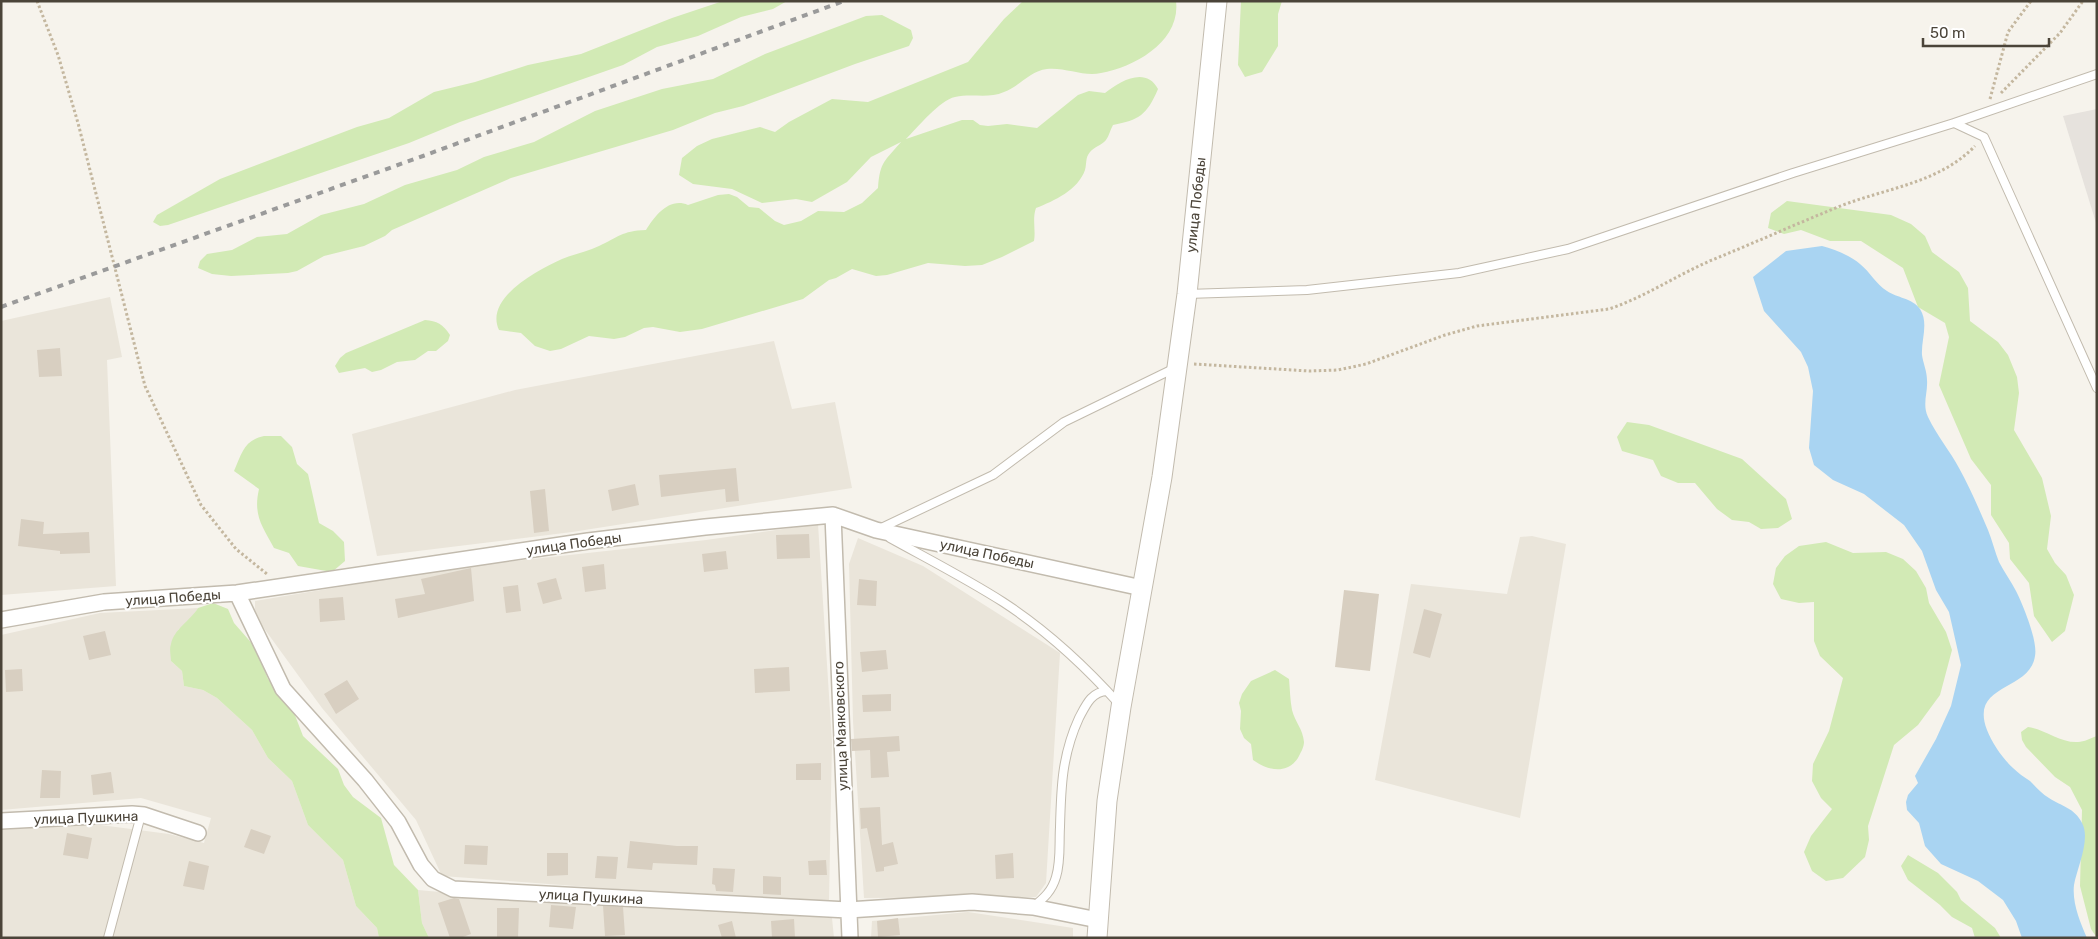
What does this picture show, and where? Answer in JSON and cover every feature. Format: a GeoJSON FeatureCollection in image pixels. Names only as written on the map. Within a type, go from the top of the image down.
{"type":"FeatureCollection","features":[{"type":"Feature","properties":{"kind":"street","name":"улица Победы"},"geometry":{"type":"LineString","coordinates":[[1098,929],[1108,801],[1122,706],[1162,477],[1187,294],[1218,1]]}},
{"type":"Feature","properties":{"kind":"street","name":"улица Победы"},"geometry":{"type":"LineString","coordinates":[[1,620],[104,602],[237,593],[588,541],[705,527],[833,515],[876,530],[1142,588]]}},
{"type":"Feature","properties":{"kind":"street","name":"улица Маяковского"},"geometry":{"type":"LineString","coordinates":[[833,515],[850,938]]}},
{"type":"Feature","properties":{"kind":"street","name":"улица Пушкина"},"geometry":{"type":"LineString","coordinates":[[237,593],[283,689],[393,814],[421,865],[433,879],[453,888],[848,910],[972,902],[1033,907],[1098,929]]}},
{"type":"Feature","properties":{"kind":"street","name":"улица Пушкина"},"geometry":{"type":"LineString","coordinates":[[1,821],[132,814],[142,815],[198,832]]}},
{"type":"Feature","properties":{"kind":"lane"},"geometry":{"type":"LineString","coordinates":[[1187,294],[1307,290],[1449,274],[1568,249],[1793,173],[1954,123],[1987,108],[2097,74]]}},
{"type":"Feature","properties":{"kind":"lane"},"geometry":{"type":"LineString","coordinates":[[1954,123],[1984,137],[2097,388]]}},
{"type":"Feature","properties":{"kind":"lane"},"geometry":{"type":"LineString","coordinates":[[876,530],[993,475],[1064,422],[1176,367]]}},
{"type":"Feature","properties":{"kind":"lane"},"geometry":{"type":"LineString","coordinates":[[876,530],[1003,602],[1033,623],[1122,706]]}},
{"type":"Feature","properties":{"kind":"lane"},"geometry":{"type":"LineString","coordinates":[[1033,907],[1051,891],[1056,875],[1059,854],[1060,790],[1068,743],[1089,700],[1099,691],[1107,691]]}},
{"type":"Feature","properties":{"kind":"lane"},"geometry":{"type":"LineString","coordinates":[[108,938],[142,815]]}},
{"type":"Feature","properties":{"kind":"path"},"geometry":{"type":"LineString","coordinates":[[37,1],[58,55],[78,124],[145,386],[201,505],[236,549],[281,586]]}},
{"type":"Feature","properties":{"kind":"path"},"geometry":{"type":"LineString","coordinates":[[1987,108],[2008,32],[2031,1]]}},
{"type":"Feature","properties":{"kind":"path"},"geometry":{"type":"LineString","coordinates":[[1987,108],[2060,33],[2084,1]]}},
{"type":"Feature","properties":{"kind":"path"},"geometry":{"type":"LineString","coordinates":[[1176,367],[1195,364],[1309,371],[1338,370],[1366,364],[1445,335],[1476,326],[1609,308],[1628,303],[1710,261],[1838,206],[1933,176],[1966,156],[1984,137]]}},
{"type":"Feature","properties":{"kind":"shaded area"},"geometry":{"type":"Polygon","coordinates":[[[2097,109],[2097,226],[2063,116],[2097,109]]]}},
{"type":"Feature","properties":{"kind":"shaded area"},"geometry":{"type":"Polygon","coordinates":[[[110,297],[122,357],[107,360],[116,586],[1,595],[1,321],[110,297]]]}},
{"type":"Feature","properties":{"kind":"shaded area"},"geometry":{"type":"Polygon","coordinates":[[[774,341],[792,409],[835,402],[852,488],[572,532],[377,556],[352,434],[515,390],[774,341]]]}},
{"type":"Feature","properties":{"kind":"shaded area"},"geometry":{"type":"Polygon","coordinates":[[[818,524],[832,742],[829,901],[752,899],[442,876],[416,820],[322,708],[255,616],[255,601],[459,567],[706,540],[818,524]]]}},
{"type":"Feature","properties":{"kind":"shaded area"},"geometry":{"type":"Polygon","coordinates":[[[1532,536],[1566,544],[1520,818],[1375,780],[1411,584],[1507,594],[1520,537],[1532,536]]]}},
{"type":"Feature","properties":{"kind":"shaded area"},"geometry":{"type":"Polygon","coordinates":[[[858,538],[923,566],[1060,653],[1046,883],[1036,897],[864,898],[853,721],[849,564],[858,538]]]}},
{"type":"Feature","properties":{"kind":"shaded area"},"geometry":{"type":"Polygon","coordinates":[[[198,608],[193,617],[178,630],[171,661],[182,671],[184,686],[203,690],[217,698],[252,730],[268,758],[292,781],[308,825],[343,860],[356,906],[377,928],[379,938],[1,938],[1,830],[93,824],[169,834],[204,843],[211,818],[141,798],[1,810],[1,635],[100,613],[198,608]]]}},
{"type":"Feature","properties":{"kind":"shaded area"},"geometry":{"type":"Polygon","coordinates":[[[418,890],[506,898],[832,918],[834,938],[429,938],[422,923],[418,890]]]}},
{"type":"Feature","properties":{"kind":"shaded area"},"geometry":{"type":"Polygon","coordinates":[[[968,912],[1073,928],[1073,938],[871,938],[872,921],[968,912]]]}},
{"type":"Feature","properties":{"kind":"green space"},"geometry":{"type":"Polygon","coordinates":[[[723,1],[787,1],[773,9],[741,17],[698,36],[657,47],[623,65],[460,122],[409,143],[168,225],[160,226],[153,222],[157,215],[220,179],[357,127],[389,118],[434,92],[475,82],[528,65],[581,54],[672,18],[723,1]]]}},
{"type":"Feature","properties":{"kind":"green space"},"geometry":{"type":"Polygon","coordinates":[[[1023,1],[1176,1],[1176,15],[1171,28],[1163,40],[1153,50],[1128,65],[1095,74],[1061,69],[1041,70],[998,94],[949,99],[922,122],[906,139],[962,120],[973,120],[980,125],[988,126],[1007,124],[1037,128],[1078,95],[1089,91],[1105,93],[1125,80],[1133,78],[1147,78],[1153,82],[1158,89],[1146,110],[1136,118],[1113,125],[1106,140],[1088,154],[1085,170],[1077,183],[1065,194],[1036,208],[1034,216],[1034,241],[982,265],[965,266],[928,263],[887,275],[876,276],[852,269],[829,280],[803,299],[702,329],[680,332],[653,327],[644,328],[625,337],[614,339],[589,336],[561,349],[550,351],[535,346],[521,333],[499,330],[496,318],[499,307],[506,296],[528,278],[562,259],[594,248],[621,235],[646,230],[658,214],[669,206],[681,203],[688,205],[718,195],[729,194],[737,197],[749,207],[759,208],[775,221],[784,225],[801,221],[818,211],[844,212],[862,203],[878,188],[880,172],[884,162],[901,142],[871,157],[847,182],[812,202],[796,199],[762,203],[732,189],[693,184],[679,175],[682,158],[697,146],[712,139],[760,127],[775,132],[789,122],[832,99],[868,102],[968,62],[1004,19],[1023,1]]]}},
{"type":"Feature","properties":{"kind":"green space"},"geometry":{"type":"Polygon","coordinates":[[[1241,1],[1282,1],[1278,14],[1278,46],[1262,72],[1245,77],[1238,65],[1241,1]]]}},
{"type":"Feature","properties":{"kind":"green space"},"geometry":{"type":"Polygon","coordinates":[[[882,15],[911,30],[913,38],[909,46],[743,106],[715,113],[673,130],[511,178],[392,230],[385,236],[364,246],[324,256],[297,271],[231,276],[212,274],[198,268],[200,261],[207,254],[232,250],[257,237],[287,234],[321,215],[364,204],[405,185],[457,170],[484,157],[534,142],[595,111],[662,89],[713,79],[765,54],[866,16],[882,15]]]}},
{"type":"Feature","properties":{"kind":"green space"},"geometry":{"type":"Polygon","coordinates":[[[1787,201],[1891,215],[1911,224],[1925,236],[1932,252],[1959,272],[1968,288],[1970,321],[1998,342],[2008,355],[2017,377],[2019,393],[2014,430],[2042,478],[2051,516],[2047,549],[2055,563],[2066,575],[2074,595],[2065,631],[2052,642],[2034,616],[2029,583],[2010,559],[2009,543],[1991,515],[1991,485],[1971,459],[1939,385],[1949,337],[1945,323],[1918,307],[1903,268],[1861,241],[1830,241],[1801,230],[1784,234],[1768,228],[1771,213],[1787,201]]]}},
{"type":"Feature","properties":{"kind":"green space"},"geometry":{"type":"Polygon","coordinates":[[[425,320],[439,324],[450,335],[448,341],[436,351],[428,351],[415,360],[397,362],[372,372],[365,368],[339,373],[335,366],[346,353],[425,320]]]}},
{"type":"Feature","properties":{"kind":"green space"},"geometry":{"type":"Polygon","coordinates":[[[1627,422],[1649,425],[1742,459],[1786,499],[1792,519],[1778,528],[1761,529],[1749,522],[1732,520],[1717,509],[1695,483],[1678,483],[1661,476],[1653,460],[1622,451],[1617,437],[1627,422]]]}},
{"type":"Feature","properties":{"kind":"green space"},"geometry":{"type":"Polygon","coordinates":[[[281,436],[292,447],[297,464],[308,474],[319,523],[333,531],[344,542],[345,561],[332,572],[298,566],[289,553],[274,548],[262,527],[258,513],[257,498],[259,489],[234,471],[244,448],[257,438],[281,436]]]}},
{"type":"Feature","properties":{"kind":"green space"},"geometry":{"type":"Polygon","coordinates":[[[1826,542],[1853,553],[1886,552],[1903,559],[1916,571],[1926,588],[1929,603],[1946,632],[1952,650],[1940,695],[1918,725],[1894,745],[1868,826],[1869,840],[1865,857],[1843,878],[1826,881],[1812,871],[1804,852],[1811,836],[1832,809],[1821,798],[1812,781],[1813,764],[1829,731],[1843,678],[1820,656],[1814,641],[1814,602],[1799,603],[1781,599],[1773,584],[1776,568],[1785,556],[1799,546],[1826,542]]]}},
{"type":"Feature","properties":{"kind":"green space"},"geometry":{"type":"Polygon","coordinates":[[[213,603],[228,609],[234,623],[255,647],[268,679],[291,705],[303,736],[338,769],[344,785],[353,797],[381,818],[394,865],[418,890],[422,923],[429,938],[379,938],[377,928],[356,906],[343,860],[308,825],[292,781],[268,758],[252,730],[217,698],[203,690],[184,686],[182,671],[171,661],[170,648],[173,639],[179,629],[198,608],[213,603]]]}},
{"type":"Feature","properties":{"kind":"green space"},"geometry":{"type":"Polygon","coordinates":[[[1275,670],[1289,679],[1292,710],[1304,742],[1304,746],[1295,762],[1284,769],[1265,767],[1253,760],[1251,744],[1244,738],[1240,729],[1241,711],[1239,703],[1242,694],[1251,681],[1275,670]]]}},
{"type":"Feature","properties":{"kind":"green space"},"geometry":{"type":"Polygon","coordinates":[[[2028,727],[2071,742],[2083,741],[2097,736],[2097,938],[2091,929],[2080,886],[2082,810],[2070,787],[2055,777],[2026,747],[2022,740],[2021,732],[2028,727]]]}},
{"type":"Feature","properties":{"kind":"green space"},"geometry":{"type":"Polygon","coordinates":[[[1908,855],[1938,873],[1957,892],[1961,900],[1995,928],[2001,938],[1975,938],[1972,928],[1952,917],[1908,880],[1901,866],[1908,855]]]}},
{"type":"Feature","properties":{"kind":"water"},"geometry":{"type":"Polygon","coordinates":[[[1822,246],[1842,253],[1856,261],[1883,288],[1917,305],[1923,314],[1922,355],[1927,377],[1926,412],[1971,491],[1988,530],[1999,562],[2022,605],[2034,641],[2035,656],[2031,668],[2023,676],[1993,695],[1986,704],[1984,715],[1987,730],[2009,764],[2046,796],[2076,814],[2082,823],[2085,837],[2074,885],[2074,899],[2087,938],[2022,938],[2016,921],[2003,900],[1978,881],[1941,864],[1925,846],[1919,823],[1907,810],[1906,802],[1908,795],[1918,783],[1915,776],[1936,739],[1951,706],[1961,665],[1949,612],[1936,590],[1922,551],[1904,525],[1864,494],[1833,480],[1814,465],[1809,448],[1813,391],[1808,367],[1801,352],[1764,311],[1753,277],[1786,251],[1822,246]]]}},
{"type":"Feature","properties":{"kind":"building"},"geometry":{"type":"Polygon","coordinates":[[[60,348],[62,376],[39,377],[37,350],[60,348]]]}},
{"type":"Feature","properties":{"kind":"building"},"geometry":{"type":"Polygon","coordinates":[[[736,468],[739,501],[726,502],[725,489],[661,497],[659,475],[736,468]]]}},
{"type":"Feature","properties":{"kind":"building"},"geometry":{"type":"Polygon","coordinates":[[[635,484],[639,505],[612,511],[608,490],[635,484]]]}},
{"type":"Feature","properties":{"kind":"building"},"geometry":{"type":"Polygon","coordinates":[[[545,489],[549,531],[534,533],[530,491],[545,489]]]}},
{"type":"Feature","properties":{"kind":"building"},"geometry":{"type":"Polygon","coordinates":[[[21,519],[44,522],[43,534],[89,532],[90,553],[60,554],[60,551],[18,546],[21,519]]]}},
{"type":"Feature","properties":{"kind":"building"},"geometry":{"type":"Polygon","coordinates":[[[809,534],[810,558],[777,559],[776,535],[809,534]]]}},
{"type":"Feature","properties":{"kind":"building"},"geometry":{"type":"Polygon","coordinates":[[[726,551],[728,569],[704,572],[702,554],[726,551]]]}},
{"type":"Feature","properties":{"kind":"building"},"geometry":{"type":"Polygon","coordinates":[[[604,564],[606,589],[585,592],[582,567],[604,564]]]}},
{"type":"Feature","properties":{"kind":"building"},"geometry":{"type":"Polygon","coordinates":[[[471,568],[474,601],[398,618],[395,599],[425,594],[421,579],[471,568]]]}},
{"type":"Feature","properties":{"kind":"building"},"geometry":{"type":"Polygon","coordinates":[[[556,578],[562,599],[543,604],[537,583],[556,578]]]}},
{"type":"Feature","properties":{"kind":"building"},"geometry":{"type":"Polygon","coordinates":[[[859,579],[877,581],[876,606],[857,605],[859,579]]]}},
{"type":"Feature","properties":{"kind":"building"},"geometry":{"type":"Polygon","coordinates":[[[518,585],[521,611],[506,613],[503,587],[518,585]]]}},
{"type":"Feature","properties":{"kind":"building"},"geometry":{"type":"Polygon","coordinates":[[[1344,590],[1379,594],[1370,671],[1335,667],[1344,590]]]}},
{"type":"Feature","properties":{"kind":"building"},"geometry":{"type":"Polygon","coordinates":[[[343,597],[345,620],[320,622],[319,599],[343,597]]]}},
{"type":"Feature","properties":{"kind":"building"},"geometry":{"type":"Polygon","coordinates":[[[1424,609],[1442,614],[1430,658],[1413,653],[1424,609]]]}},
{"type":"Feature","properties":{"kind":"building"},"geometry":{"type":"Polygon","coordinates":[[[105,631],[111,655],[89,660],[83,636],[105,631]]]}},
{"type":"Feature","properties":{"kind":"building"},"geometry":{"type":"Polygon","coordinates":[[[886,650],[888,669],[862,672],[860,652],[886,650]]]}},
{"type":"Feature","properties":{"kind":"building"},"geometry":{"type":"Polygon","coordinates":[[[789,667],[790,691],[755,693],[754,669],[789,667]]]}},
{"type":"Feature","properties":{"kind":"building"},"geometry":{"type":"Polygon","coordinates":[[[22,669],[23,691],[6,692],[5,670],[22,669]]]}},
{"type":"Feature","properties":{"kind":"building"},"geometry":{"type":"Polygon","coordinates":[[[347,680],[359,699],[336,714],[324,694],[347,680]]]}},
{"type":"Feature","properties":{"kind":"building"},"geometry":{"type":"Polygon","coordinates":[[[891,694],[891,711],[863,712],[862,695],[891,694]]]}},
{"type":"Feature","properties":{"kind":"building"},"geometry":{"type":"Polygon","coordinates":[[[899,736],[900,751],[887,752],[889,777],[871,778],[870,750],[852,751],[851,739],[899,736]]]}},
{"type":"Feature","properties":{"kind":"building"},"geometry":{"type":"Polygon","coordinates":[[[821,763],[821,780],[796,780],[796,764],[821,763]]]}},
{"type":"Feature","properties":{"kind":"building"},"geometry":{"type":"Polygon","coordinates":[[[42,770],[61,771],[60,798],[40,798],[42,770]]]}},
{"type":"Feature","properties":{"kind":"building"},"geometry":{"type":"Polygon","coordinates":[[[111,772],[114,793],[93,795],[91,775],[111,772]]]}},
{"type":"Feature","properties":{"kind":"building"},"geometry":{"type":"Polygon","coordinates":[[[880,807],[882,845],[893,842],[898,864],[884,867],[884,871],[876,872],[867,828],[861,829],[860,808],[880,807]]]}},
{"type":"Feature","properties":{"kind":"building"},"geometry":{"type":"Polygon","coordinates":[[[251,829],[271,836],[264,854],[244,847],[251,829]]]}},
{"type":"Feature","properties":{"kind":"building"},"geometry":{"type":"Polygon","coordinates":[[[67,833],[92,838],[88,859],[63,855],[67,833]]]}},
{"type":"Feature","properties":{"kind":"building"},"geometry":{"type":"Polygon","coordinates":[[[630,841],[677,846],[698,846],[697,865],[653,863],[652,870],[627,868],[630,841]]]}},
{"type":"Feature","properties":{"kind":"building"},"geometry":{"type":"Polygon","coordinates":[[[465,845],[488,846],[487,865],[464,864],[465,845]]]}},
{"type":"Feature","properties":{"kind":"building"},"geometry":{"type":"Polygon","coordinates":[[[547,853],[568,853],[568,875],[547,876],[547,853]]]}},
{"type":"Feature","properties":{"kind":"building"},"geometry":{"type":"Polygon","coordinates":[[[1013,853],[1014,878],[996,879],[995,855],[1013,853]]]}},
{"type":"Feature","properties":{"kind":"building"},"geometry":{"type":"Polygon","coordinates":[[[597,856],[618,857],[616,879],[595,878],[597,856]]]}},
{"type":"Feature","properties":{"kind":"building"},"geometry":{"type":"Polygon","coordinates":[[[826,860],[827,875],[809,875],[808,861],[826,860]]]}},
{"type":"Feature","properties":{"kind":"building"},"geometry":{"type":"Polygon","coordinates":[[[189,861],[209,866],[204,890],[183,886],[189,861]]]}},
{"type":"Feature","properties":{"kind":"building"},"geometry":{"type":"Polygon","coordinates":[[[713,868],[735,869],[733,892],[716,891],[715,885],[712,884],[713,868]]]}},
{"type":"Feature","properties":{"kind":"building"},"geometry":{"type":"Polygon","coordinates":[[[763,876],[781,877],[781,895],[763,894],[763,876]]]}},
{"type":"Feature","properties":{"kind":"building"},"geometry":{"type":"Polygon","coordinates":[[[454,898],[459,899],[471,934],[460,938],[450,938],[438,903],[454,898]]]}},
{"type":"Feature","properties":{"kind":"building"},"geometry":{"type":"Polygon","coordinates":[[[551,905],[576,907],[573,929],[549,927],[551,905]]]}},
{"type":"Feature","properties":{"kind":"building"},"geometry":{"type":"Polygon","coordinates":[[[603,906],[623,907],[625,935],[605,936],[603,906]]]}},
{"type":"Feature","properties":{"kind":"building"},"geometry":{"type":"Polygon","coordinates":[[[497,908],[519,908],[518,938],[497,938],[497,908]]]}},
{"type":"Feature","properties":{"kind":"building"},"geometry":{"type":"Polygon","coordinates":[[[898,918],[900,935],[878,937],[877,921],[898,918]]]}},
{"type":"Feature","properties":{"kind":"building"},"geometry":{"type":"Polygon","coordinates":[[[794,919],[795,938],[772,938],[771,921],[794,919]]]}},
{"type":"Feature","properties":{"kind":"building"},"geometry":{"type":"Polygon","coordinates":[[[732,921],[736,938],[722,938],[718,925],[732,921]]]}},
{"type":"Feature","properties":{"kind":"railway"},"geometry":{"type":"LineString","coordinates":[[1,307],[423,156],[844,1]]}}]}
